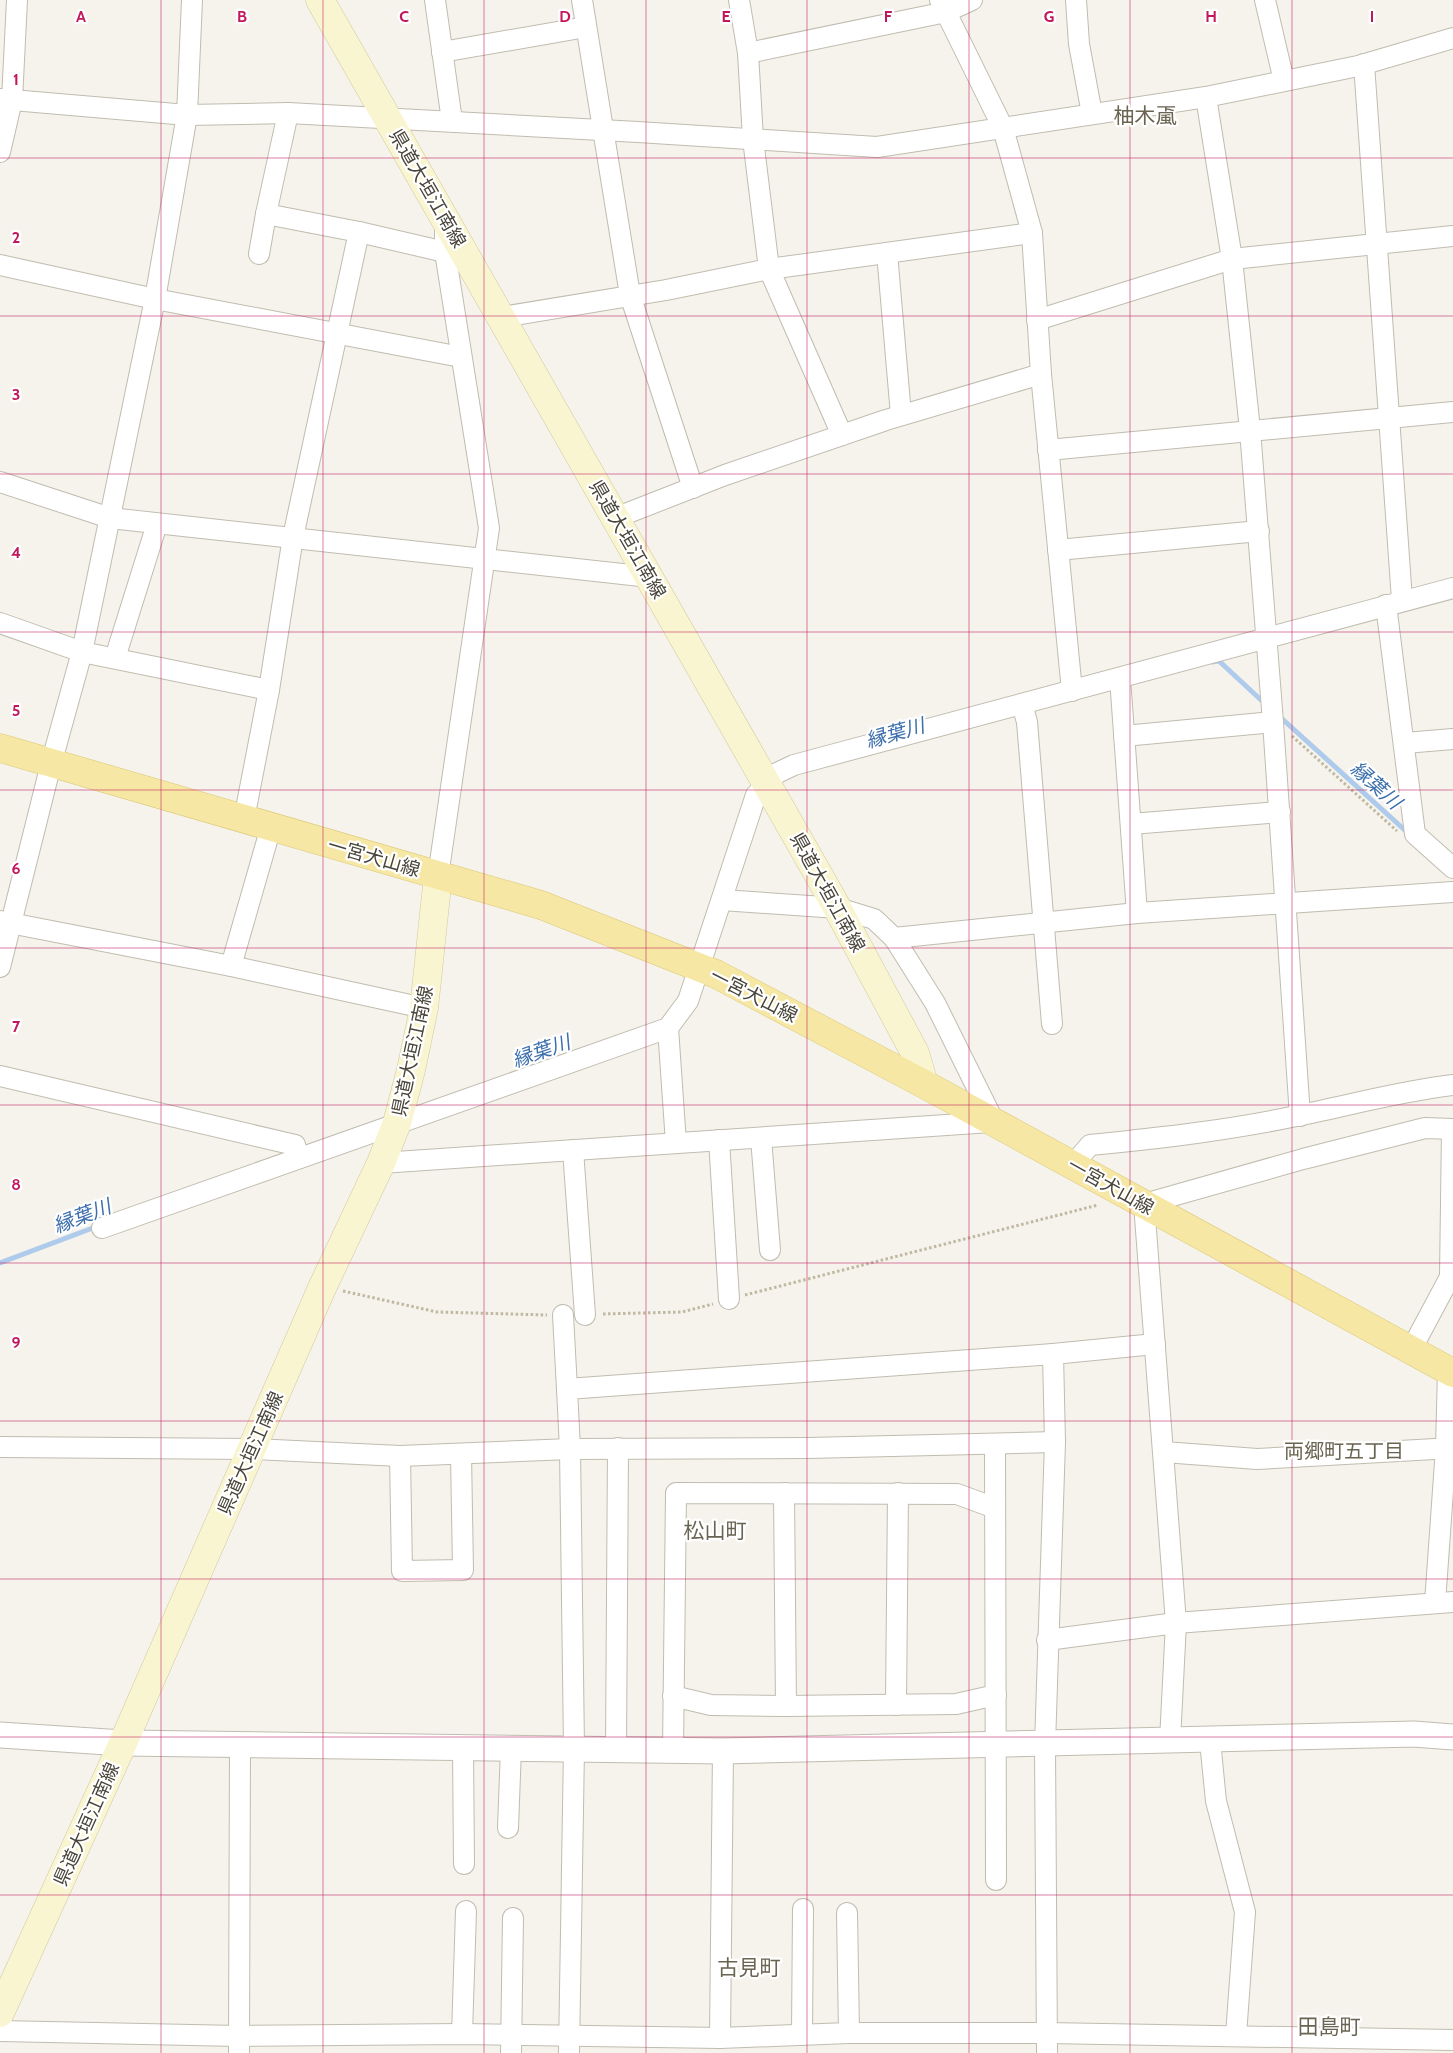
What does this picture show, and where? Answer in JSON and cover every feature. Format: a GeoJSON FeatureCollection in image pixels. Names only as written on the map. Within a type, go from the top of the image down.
{"type":"FeatureCollection","features":[{"type":"Feature","properties":{"kind":"main road","name":"県道大垣江南線"},"geometry":{"type":"LineString","coordinates":[[320,0],[838,908],[915,1053],[924,1084]]}},
{"type":"Feature","properties":{"kind":"main road","name":"一宮犬山線"},"geometry":{"type":"LineString","coordinates":[[0,748],[541,905],[724,978],[924,1084],[1450,1372]]}},
{"type":"Feature","properties":{"kind":"main road","name":"県道大垣江南線"},"geometry":{"type":"LineString","coordinates":[[0,2013],[123,1743],[322,1288],[381,1163],[400,1115],[424,1008],[438,876]]}},
{"type":"Feature","properties":{"kind":"street"},"geometry":{"type":"LineString","coordinates":[[0,152],[17,0]]}},
{"type":"Feature","properties":{"kind":"street"},"geometry":{"type":"LineString","coordinates":[[0,967],[6,922],[82,652],[155,299],[187,116],[192,0]]}},
{"type":"Feature","properties":{"kind":"street"},"geometry":{"type":"LineString","coordinates":[[435,0],[452,121]]}},
{"type":"Feature","properties":{"kind":"street"},"geometry":{"type":"LineString","coordinates":[[582,0],[630,295],[693,488]]}},
{"type":"Feature","properties":{"kind":"street"},"geometry":{"type":"LineString","coordinates":[[739,0],[748,53],[753,139],[769,268],[842,435]]}},
{"type":"Feature","properties":{"kind":"street"},"geometry":{"type":"LineString","coordinates":[[748,53],[972,0]]}},
{"type":"Feature","properties":{"kind":"street"},"geometry":{"type":"LineString","coordinates":[[1076,0],[1079,44],[1092,114]]}},
{"type":"Feature","properties":{"kind":"street"},"geometry":{"type":"LineString","coordinates":[[1265,0],[1284,81]]}},
{"type":"Feature","properties":{"kind":"street"},"geometry":{"type":"LineString","coordinates":[[943,6],[1003,128],[1032,233],[1041,374],[1072,691]]}},
{"type":"Feature","properties":{"kind":"street"},"geometry":{"type":"LineString","coordinates":[[442,52],[586,27]]}},
{"type":"Feature","properties":{"kind":"street"},"geometry":{"type":"LineString","coordinates":[[6,99],[187,116],[288,113],[877,147],[1206,97],[1364,64],[1453,38]]}},
{"type":"Feature","properties":{"kind":"street"},"geometry":{"type":"LineString","coordinates":[[1364,64],[1390,418],[1394,603],[1405,743],[1415,834],[1453,868]]}},
{"type":"Feature","properties":{"kind":"street"},"geometry":{"type":"LineString","coordinates":[[1206,97],[1232,259],[1250,430],[1280,812],[1300,1116]]}},
{"type":"Feature","properties":{"kind":"street"},"geometry":{"type":"LineString","coordinates":[[259,254],[288,113]]}},
{"type":"Feature","properties":{"kind":"street"},"geometry":{"type":"LineString","coordinates":[[266,214],[359,232],[444,252]]}},
{"type":"Feature","properties":{"kind":"street"},"geometry":{"type":"LineString","coordinates":[[438,876],[489,528],[444,252],[445,219]]}},
{"type":"Feature","properties":{"kind":"street"},"geometry":{"type":"LineString","coordinates":[[244,818],[269,690],[293,537],[359,232]]}},
{"type":"Feature","properties":{"kind":"street"},"geometry":{"type":"LineString","coordinates":[[502,317],[769,268],[1032,233]]}},
{"type":"Feature","properties":{"kind":"street"},"geometry":{"type":"LineString","coordinates":[[1038,320],[1232,259],[1453,236]]}},
{"type":"Feature","properties":{"kind":"street"},"geometry":{"type":"LineString","coordinates":[[887,253],[901,415]]}},
{"type":"Feature","properties":{"kind":"street"},"geometry":{"type":"LineString","coordinates":[[0,265],[155,299],[462,357]]}},
{"type":"Feature","properties":{"kind":"street"},"geometry":{"type":"LineString","coordinates":[[615,518],[693,488],[901,415],[1041,374]]}},
{"type":"Feature","properties":{"kind":"street"},"geometry":{"type":"LineString","coordinates":[[1048,450],[1453,412]]}},
{"type":"Feature","properties":{"kind":"street"},"geometry":{"type":"LineString","coordinates":[[0,482],[110,518],[650,577]]}},
{"type":"Feature","properties":{"kind":"street"},"geometry":{"type":"LineString","coordinates":[[115,658],[157,524]]}},
{"type":"Feature","properties":{"kind":"street"},"geometry":{"type":"LineString","coordinates":[[1058,550],[1259,532]]}},
{"type":"Feature","properties":{"kind":"street"},"geometry":{"type":"LineString","coordinates":[[102,1228],[186,1191],[292,1153],[400,1115],[668,1028],[688,1001],[756,795],[766,782],[777,773],[794,765],[1453,588]]}},
{"type":"Feature","properties":{"kind":"street"},"geometry":{"type":"LineString","coordinates":[[0,623],[82,652],[269,690]]}},
{"type":"Feature","properties":{"kind":"street"},"geometry":{"type":"LineString","coordinates":[[1120,678],[1137,913]]}},
{"type":"Feature","properties":{"kind":"street"},"geometry":{"type":"LineString","coordinates":[[1022,704],[1027,722],[1052,1024]]}},
{"type":"Feature","properties":{"kind":"street"},"geometry":{"type":"LineString","coordinates":[[1124,736],[1273,720]]}},
{"type":"Feature","properties":{"kind":"street"},"geometry":{"type":"LineString","coordinates":[[1405,743],[1453,739]]}},
{"type":"Feature","properties":{"kind":"street"},"geometry":{"type":"LineString","coordinates":[[1130,824],[1280,812]]}},
{"type":"Feature","properties":{"kind":"street"},"geometry":{"type":"LineString","coordinates":[[231,966],[271,827]]}},
{"type":"Feature","properties":{"kind":"street"},"geometry":{"type":"LineString","coordinates":[[894,938],[1137,913],[1453,892]]}},
{"type":"Feature","properties":{"kind":"street"},"geometry":{"type":"LineString","coordinates":[[381,1163],[993,1123],[935,1003],[894,938],[874,919],[838,908],[722,900]]}},
{"type":"Feature","properties":{"kind":"street"},"geometry":{"type":"LineString","coordinates":[[6,922],[231,966],[424,1008]]}},
{"type":"Feature","properties":{"kind":"street"},"geometry":{"type":"LineString","coordinates":[[668,1028],[676,1143]]}},
{"type":"Feature","properties":{"kind":"street"},"geometry":{"type":"LineString","coordinates":[[0,1076],[292,1153]]}},
{"type":"Feature","properties":{"kind":"street"},"geometry":{"type":"LineString","coordinates":[[1073,1165],[1090,1145],[1198,1134],[1300,1116],[1424,1088],[1453,1085]]}},
{"type":"Feature","properties":{"kind":"street"},"geometry":{"type":"LineString","coordinates":[[1170,1741],[1176,1623],[1144,1204],[1247,1174],[1425,1128],[1452,1129],[1450,1277],[1411,1350]]}},
{"type":"Feature","properties":{"kind":"street"},"geometry":{"type":"LineString","coordinates":[[761,1138],[770,1250]]}},
{"type":"Feature","properties":{"kind":"street"},"geometry":{"type":"LineString","coordinates":[[719,1140],[729,1299]]}},
{"type":"Feature","properties":{"kind":"street"},"geometry":{"type":"LineString","coordinates":[[573,1150],[585,1315]]}},
{"type":"Feature","properties":{"kind":"street"},"geometry":{"type":"LineString","coordinates":[[129,1206],[186,1191]]}},
{"type":"Feature","properties":{"kind":"street"},"geometry":{"type":"LineString","coordinates":[[564,1315],[570,1449],[574,1748],[570,2044]]}},
{"type":"Feature","properties":{"kind":"street"},"geometry":{"type":"LineString","coordinates":[[567,1389],[1054,1354],[1155,1344]]}},
{"type":"Feature","properties":{"kind":"street"},"geometry":{"type":"LineString","coordinates":[[1048,2043],[1045,1745],[1054,1442],[1054,1354]]}},
{"type":"Feature","properties":{"kind":"street"},"geometry":{"type":"LineString","coordinates":[[1047,1640],[1176,1623],[1444,1603],[1450,1448],[1450,1372]]}},
{"type":"Feature","properties":{"kind":"street"},"geometry":{"type":"LineString","coordinates":[[0,1447],[252,1449],[400,1456],[570,1449],[808,1448],[1054,1442]]}},
{"type":"Feature","properties":{"kind":"street"},"geometry":{"type":"LineString","coordinates":[[995,1444],[996,1880]]}},
{"type":"Feature","properties":{"kind":"street"},"geometry":{"type":"LineString","coordinates":[[616,1749],[618,1448]]}},
{"type":"Feature","properties":{"kind":"street"},"geometry":{"type":"LineString","coordinates":[[1164,1452],[1257,1459],[1450,1448]]}},
{"type":"Feature","properties":{"kind":"street"},"geometry":{"type":"LineString","coordinates":[[400,1456],[402,1571],[463,1570],[461,1454]]}},
{"type":"Feature","properties":{"kind":"street"},"geometry":{"type":"LineString","coordinates":[[673,1751],[676,1493],[957,1494],[995,1508]]}},
{"type":"Feature","properties":{"kind":"street"},"geometry":{"type":"LineString","coordinates":[[784,1493],[786,1706]]}},
{"type":"Feature","properties":{"kind":"street"},"geometry":{"type":"LineString","coordinates":[[896,1705],[898,1494]]}},
{"type":"Feature","properties":{"kind":"street"},"geometry":{"type":"LineString","coordinates":[[673,1696],[711,1705],[786,1706],[956,1704],[996,1695]]}},
{"type":"Feature","properties":{"kind":"street"},"geometry":{"type":"LineString","coordinates":[[0,1735],[123,1743],[574,1748],[673,1751],[1045,1745],[1414,1734],[1453,1737]]}},
{"type":"Feature","properties":{"kind":"street"},"geometry":{"type":"LineString","coordinates":[[1210,1741],[1216,1801],[1245,1912],[1236,2035]]}},
{"type":"Feature","properties":{"kind":"street"},"geometry":{"type":"LineString","coordinates":[[239,2044],[240,1745]]}},
{"type":"Feature","properties":{"kind":"street"},"geometry":{"type":"LineString","coordinates":[[463,1747],[464,1864]]}},
{"type":"Feature","properties":{"kind":"street"},"geometry":{"type":"LineString","coordinates":[[508,1828],[511,1748]]}},
{"type":"Feature","properties":{"kind":"street"},"geometry":{"type":"LineString","coordinates":[[720,2038],[723,1751]]}},
{"type":"Feature","properties":{"kind":"street"},"geometry":{"type":"LineString","coordinates":[[802,2035],[803,1909]]}},
{"type":"Feature","properties":{"kind":"street"},"geometry":{"type":"LineString","coordinates":[[462,2034],[466,1911]]}},
{"type":"Feature","properties":{"kind":"street"},"geometry":{"type":"LineString","coordinates":[[848,1913],[849,2033]]}},
{"type":"Feature","properties":{"kind":"street"},"geometry":{"type":"LineString","coordinates":[[511,2044],[513,1918]]}},
{"type":"Feature","properties":{"kind":"street"},"geometry":{"type":"LineString","coordinates":[[0,2031],[239,2044],[462,2034],[511,2044],[570,2044],[849,2033],[1048,2043],[1236,2035],[1453,2040]]}},
{"type":"Feature","properties":{"kind":"path"},"geometry":{"type":"LineString","coordinates":[[1273,720],[1403,836]]}},
{"type":"Feature","properties":{"kind":"waterway","name":"縁葉川"},"geometry":{"type":"LineString","coordinates":[[1212,662],[1219,661],[1261,700]]}},
{"type":"Feature","properties":{"kind":"waterway","name":"縁葉川"},"geometry":{"type":"LineString","coordinates":[[1279,716],[1408,833]]}},
{"type":"Feature","properties":{"kind":"waterway","name":"縁葉川"},"geometry":{"type":"LineString","coordinates":[[0,1263],[98,1226]]}},
{"type":"Feature","properties":{"kind":"district","name":"柚木颪"},"geometry":{"type":"Point","coordinates":[1145,116]}},
{"type":"Feature","properties":{"kind":"district","name":"両郷町五丁目"},"geometry":{"type":"Point","coordinates":[1344,1451]}},
{"type":"Feature","properties":{"kind":"district","name":"松山町"},"geometry":{"type":"Point","coordinates":[715,1531]}},
{"type":"Feature","properties":{"kind":"district","name":"古見町"},"geometry":{"type":"Point","coordinates":[749,1968]}},
{"type":"Feature","properties":{"kind":"district","name":"田島町"},"geometry":{"type":"Point","coordinates":[1329,2027]}}]}
